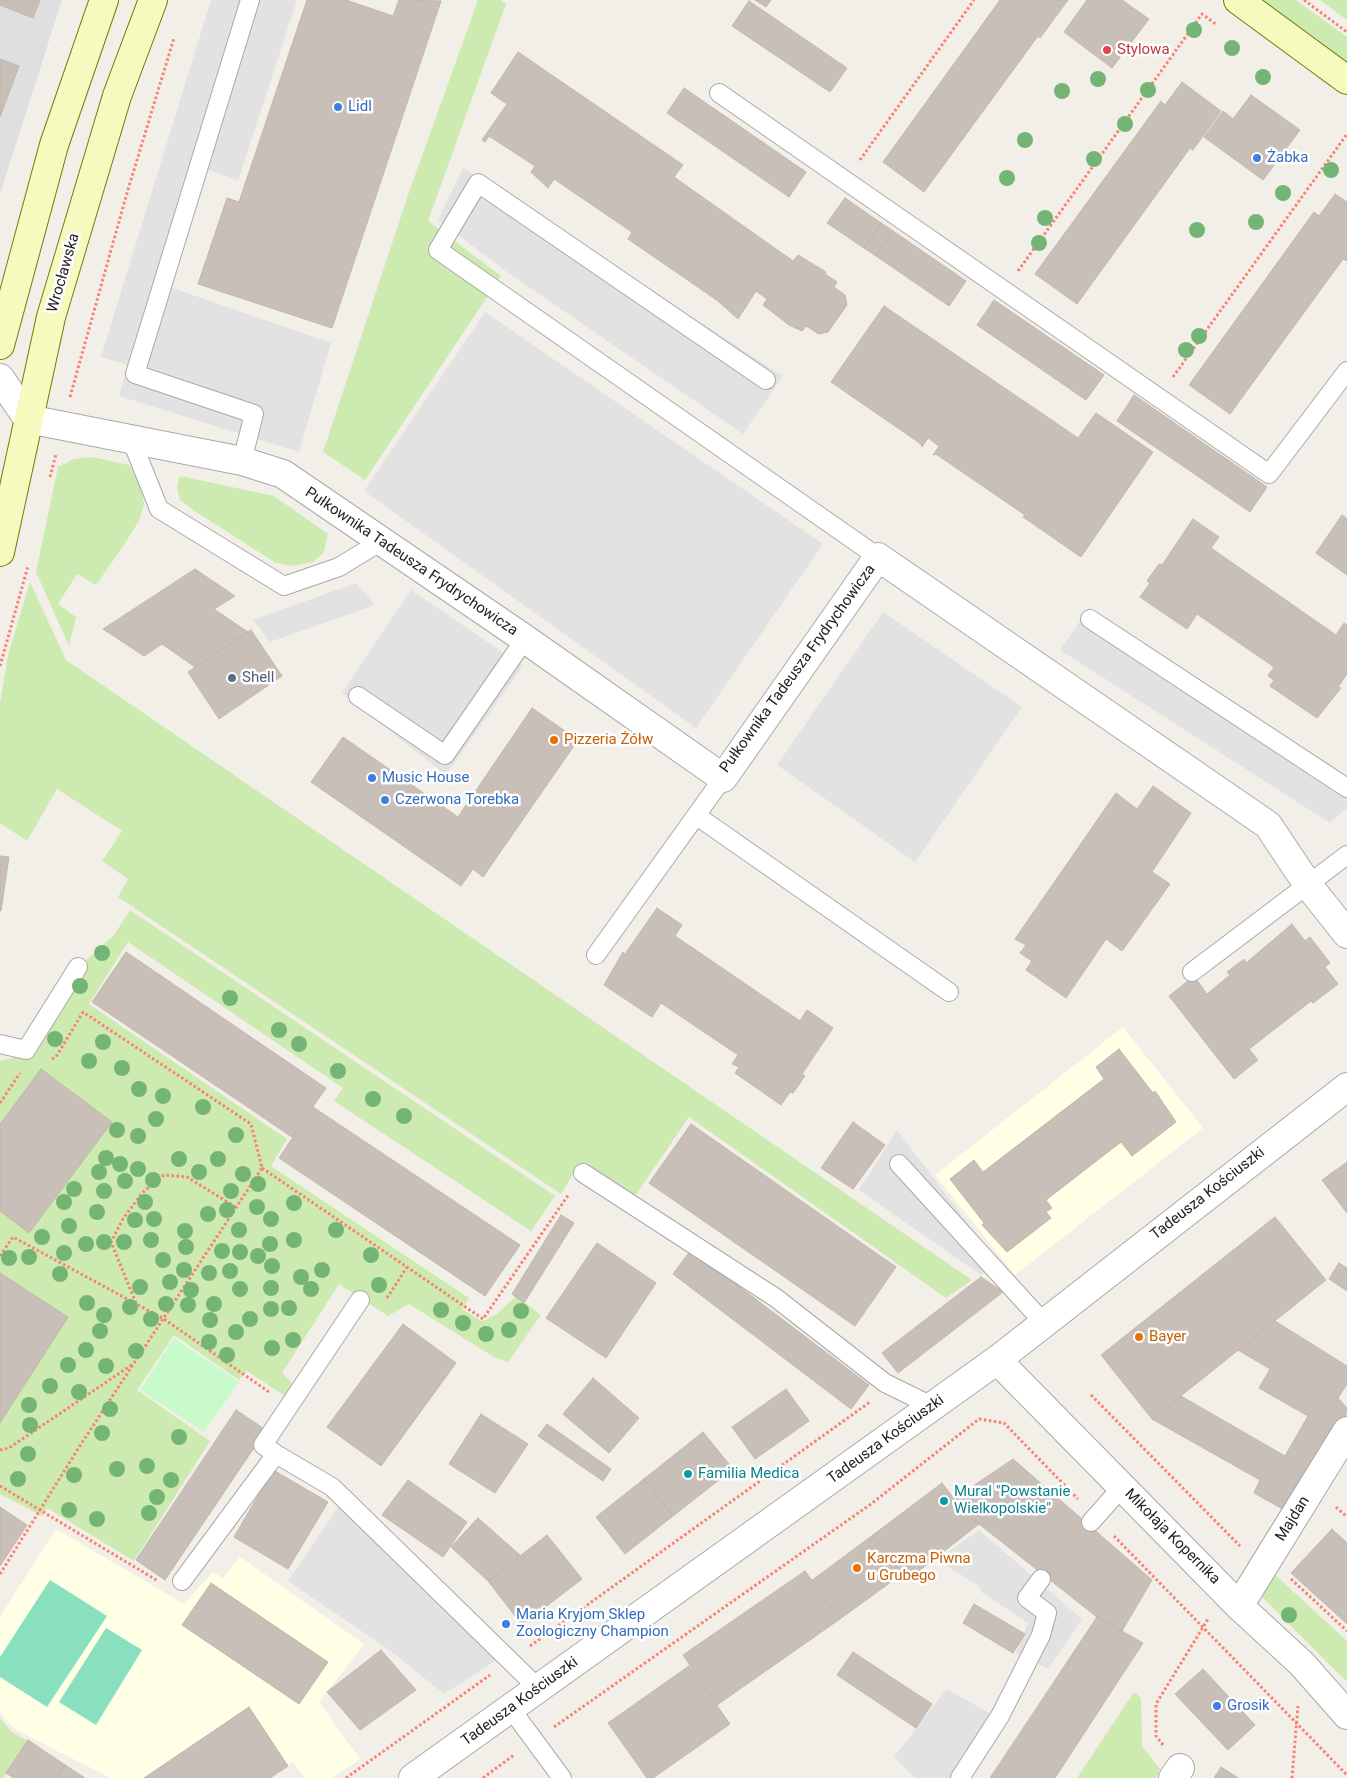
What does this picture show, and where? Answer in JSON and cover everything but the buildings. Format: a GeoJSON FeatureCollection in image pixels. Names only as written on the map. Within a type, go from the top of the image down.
{"type":"FeatureCollection","features":[{"type":"Feature","properties":{"kind":"main road"},"geometry":{"type":"LineString","coordinates":[[0,345],[54,145],[104,0]]}},
{"type":"Feature","properties":{"kind":"main road","name":"Wrocławska"},"geometry":{"type":"LineString","coordinates":[[0,552],[51,317],[117,96],[153,0]]}},
{"type":"Feature","properties":{"kind":"main road"},"geometry":{"type":"LineString","coordinates":[[1238,0],[1347,80]]}},
{"type":"Feature","properties":{"kind":"street"},"geometry":{"type":"LineString","coordinates":[[0,378],[28,419]]}},
{"type":"Feature","properties":{"kind":"street","name":"Pułkownika Tadeusza Frydrychowicza"},"geometry":{"type":"LineString","coordinates":[[28,419],[242,461],[283,474],[380,542],[525,639],[723,778],[878,558],[1268,825],[1308,885],[1347,934]]}},
{"type":"Feature","properties":{"kind":"street","name":"Tadeusza Kościuszki"},"geometry":{"type":"LineString","coordinates":[[413,1778],[996,1360],[1347,1087]]}},
{"type":"Feature","properties":{"kind":"street","name":"Mikołaja Kopernika"},"geometry":{"type":"LineString","coordinates":[[996,1360],[1232,1598],[1302,1664],[1347,1715]]}},
{"type":"Feature","properties":{"kind":"street","name":"Majdan"},"geometry":{"type":"LineString","coordinates":[[1232,1598],[1265,1564],[1347,1431]]}},
{"type":"Feature","properties":{"kind":"lane"},"geometry":{"type":"LineString","coordinates":[[242,461],[254,414],[135,374],[250,0]]}},
{"type":"Feature","properties":{"kind":"lane"},"geometry":{"type":"LineString","coordinates":[[719,93],[1268,474],[1347,371]]}},
{"type":"Feature","properties":{"kind":"lane"},"geometry":{"type":"LineString","coordinates":[[766,380],[478,184],[438,250],[878,558]]}},
{"type":"Feature","properties":{"kind":"lane"},"geometry":{"type":"LineString","coordinates":[[131,439],[159,509],[284,586],[339,567],[380,542]]}},
{"type":"Feature","properties":{"kind":"lane"},"geometry":{"type":"LineString","coordinates":[[1090,619],[1347,788]]}},
{"type":"Feature","properties":{"kind":"lane"},"geometry":{"type":"LineString","coordinates":[[358,696],[446,755],[525,639]]}},
{"type":"Feature","properties":{"kind":"lane"},"geometry":{"type":"LineString","coordinates":[[596,955],[723,778]]}},
{"type":"Feature","properties":{"kind":"lane"},"geometry":{"type":"LineString","coordinates":[[697,816],[949,992]]}},
{"type":"Feature","properties":{"kind":"lane"},"geometry":{"type":"LineString","coordinates":[[1192,972],[1347,855]]}},
{"type":"Feature","properties":{"kind":"lane"},"geometry":{"type":"LineString","coordinates":[[0,1044],[26,1050],[78,967]]}},
{"type":"Feature","properties":{"kind":"lane"},"geometry":{"type":"LineString","coordinates":[[899,1164],[1043,1322]]}},
{"type":"Feature","properties":{"kind":"lane"},"geometry":{"type":"LineString","coordinates":[[583,1173],[776,1298],[885,1383],[932,1406]]}},
{"type":"Feature","properties":{"kind":"lane"},"geometry":{"type":"LineString","coordinates":[[360,1300],[263,1445],[332,1487],[539,1689]]}},
{"type":"Feature","properties":{"kind":"lane"},"geometry":{"type":"LineString","coordinates":[[182,1581],[276,1454]]}},
{"type":"Feature","properties":{"kind":"lane"},"geometry":{"type":"LineString","coordinates":[[1093,1520],[1122,1487]]}},
{"type":"Feature","properties":{"kind":"lane"},"geometry":{"type":"LineString","coordinates":[[960,1778],[1000,1716],[1041,1635],[1048,1613],[1027,1598],[1041,1580]]}},
{"type":"Feature","properties":{"kind":"lane"},"geometry":{"type":"LineString","coordinates":[[511,1709],[562,1778]]}},
{"type":"Feature","properties":{"kind":"path"},"geometry":{"type":"LineString","coordinates":[[856,165],[974,0]]}},
{"type":"Feature","properties":{"kind":"path"},"geometry":{"type":"LineString","coordinates":[[1304,0],[1347,32]]}},
{"type":"Feature","properties":{"kind":"path"},"geometry":{"type":"LineString","coordinates":[[1014,277],[1202,14],[1224,30]]}},
{"type":"Feature","properties":{"kind":"path"},"geometry":{"type":"LineString","coordinates":[[49,483],[127,193],[174,37]]}},
{"type":"Feature","properties":{"kind":"path"},"geometry":{"type":"LineString","coordinates":[[1172,378],[1347,134]]}},
{"type":"Feature","properties":{"kind":"path"},"geometry":{"type":"LineString","coordinates":[[0,666],[30,560]]}},
{"type":"Feature","properties":{"kind":"path"},"geometry":{"type":"LineString","coordinates":[[47,1060],[56,1057],[83,1012],[250,1124],[262,1168],[483,1319],[583,1173]]}},
{"type":"Feature","properties":{"kind":"path"},"geometry":{"type":"LineString","coordinates":[[0,1103],[22,1069]]}},
{"type":"Feature","properties":{"kind":"path"},"geometry":{"type":"LineString","coordinates":[[0,1574],[40,1509],[262,1168]]}},
{"type":"Feature","properties":{"kind":"path"},"geometry":{"type":"LineString","coordinates":[[136,1304],[111,1242],[122,1219],[142,1192],[164,1175],[187,1177],[237,1208]]}},
{"type":"Feature","properties":{"kind":"path"},"geometry":{"type":"LineString","coordinates":[[0,1256],[14,1237],[164,1319]]}},
{"type":"Feature","properties":{"kind":"path"},"geometry":{"type":"LineString","coordinates":[[0,1450],[9,1448],[136,1362]]}},
{"type":"Feature","properties":{"kind":"path"},"geometry":{"type":"LineString","coordinates":[[1091,1395],[1265,1564],[1347,1631]]}},
{"type":"Feature","properties":{"kind":"path"},"geometry":{"type":"LineString","coordinates":[[524,1651],[878,1397]]}},
{"type":"Feature","properties":{"kind":"path"},"geometry":{"type":"LineString","coordinates":[[482,1778],[871,1504],[979,1419],[1004,1423],[1093,1520],[1203,1628],[1347,1776]]}},
{"type":"Feature","properties":{"kind":"path"},"geometry":{"type":"LineString","coordinates":[[0,1486],[160,1582]]}},
{"type":"Feature","properties":{"kind":"path"},"geometry":{"type":"LineString","coordinates":[[1177,1773],[1156,1736],[1156,1704],[1203,1628],[1232,1598]]}},
{"type":"Feature","properties":{"kind":"path"},"geometry":{"type":"LineString","coordinates":[[1292,1778],[1302,1664]]}},
{"type":"Feature","properties":{"kind":"path"},"geometry":{"type":"LineString","coordinates":[[346,1778],[491,1674]]}},
{"type":"Feature","properties":{"kind":"shaded area"},"geometry":{"type":"Polygon","coordinates":[[[0,0],[62,0],[0,194],[0,0]]]}},
{"type":"Feature","properties":{"kind":"shaded area"},"geometry":{"type":"Polygon","coordinates":[[[211,0],[297,0],[238,181],[204,168],[167,286],[331,343],[299,452],[119,396],[128,365],[101,357],[211,0]]]}},
{"type":"Feature","properties":{"kind":"shaded area"},"geometry":{"type":"Polygon","coordinates":[[[463,168],[783,376],[743,434],[507,272],[438,220],[463,168]]]}},
{"type":"Feature","properties":{"kind":"shaded area"},"geometry":{"type":"Polygon","coordinates":[[[485,312],[823,544],[696,728],[364,491],[485,312]]]}},
{"type":"Feature","properties":{"kind":"shaded area"},"geometry":{"type":"Polygon","coordinates":[[[356,583],[375,605],[270,642],[253,620],[356,583]]]}},
{"type":"Feature","properties":{"kind":"shaded area"},"geometry":{"type":"Polygon","coordinates":[[[411,590],[523,666],[446,775],[342,693],[411,590]]]}},
{"type":"Feature","properties":{"kind":"shaded area"},"geometry":{"type":"Polygon","coordinates":[[[1089,608],[1347,778],[1347,808],[1330,823],[1060,650],[1089,608]]]}},
{"type":"Feature","properties":{"kind":"shaded area"},"geometry":{"type":"Polygon","coordinates":[[[883,612],[1022,707],[915,862],[777,765],[883,612]]]}},
{"type":"Feature","properties":{"kind":"shaded area"},"geometry":{"type":"Polygon","coordinates":[[[1123,1027],[1203,1128],[1015,1275],[935,1175],[1123,1027]]]}},
{"type":"Feature","properties":{"kind":"shaded area"},"geometry":{"type":"Polygon","coordinates":[[[897,1130],[998,1263],[981,1275],[859,1190],[897,1130]]]}},
{"type":"Feature","properties":{"kind":"shaded area"},"geometry":{"type":"Polygon","coordinates":[[[342,1502],[501,1657],[444,1694],[388,1649],[288,1581],[342,1502]]]}},
{"type":"Feature","properties":{"kind":"shaded area"},"geometry":{"type":"Polygon","coordinates":[[[56,1529],[184,1604],[213,1572],[223,1578],[240,1557],[364,1644],[319,1702],[360,1759],[332,1778],[305,1778],[293,1762],[270,1778],[111,1778],[16,1730],[0,1713],[0,1617],[56,1529]]]}},
{"type":"Feature","properties":{"kind":"shaded area"},"geometry":{"type":"Polygon","coordinates":[[[979,1530],[1082,1619],[1048,1669],[1016,1653],[1028,1623],[981,1592],[979,1586],[937,1560],[979,1530]]]}},
{"type":"Feature","properties":{"kind":"shaded area"},"geometry":{"type":"Polygon","coordinates":[[[947,1689],[1005,1722],[968,1778],[915,1778],[894,1757],[947,1689]]]}},
{"type":"Feature","properties":{"kind":"green space"},"geometry":{"type":"Polygon","coordinates":[[[478,0],[501,0],[506,4],[428,221],[501,276],[365,480],[323,452],[408,195],[478,0]]]}},
{"type":"Feature","properties":{"kind":"green space"},"geometry":{"type":"Polygon","coordinates":[[[1262,0],[1296,0],[1347,37],[1347,63],[1262,0]]]}},
{"type":"Feature","properties":{"kind":"green space"},"geometry":{"type":"Polygon","coordinates":[[[1320,0],[1347,0],[1347,20],[1320,0]]]}},
{"type":"Feature","properties":{"kind":"green space"},"geometry":{"type":"Polygon","coordinates":[[[92,457],[129,465],[140,483],[144,504],[140,519],[96,585],[77,574],[58,604],[76,617],[69,646],[36,572],[58,467],[74,459],[92,457]]]}},
{"type":"Feature","properties":{"kind":"green space"},"geometry":{"type":"Polygon","coordinates":[[[180,476],[274,496],[328,534],[324,552],[313,562],[292,566],[276,563],[180,500],[177,487],[180,476]]]}},
{"type":"Feature","properties":{"kind":"green space"},"geometry":{"type":"Polygon","coordinates":[[[30,582],[66,660],[972,1280],[946,1298],[689,1117],[633,1199],[580,1163],[561,1194],[118,897],[128,879],[102,861],[122,831],[57,789],[27,841],[0,823],[0,704],[8,655],[30,582]]]}},
{"type":"Feature","properties":{"kind":"green space"},"geometry":{"type":"Polygon","coordinates":[[[130,910],[555,1196],[531,1231],[334,1101],[343,1088],[128,942],[89,1004],[287,1139],[271,1166],[469,1298],[462,1309],[481,1321],[486,1320],[498,1313],[516,1296],[541,1315],[508,1362],[494,1357],[409,1304],[388,1316],[339,1284],[282,1373],[293,1384],[285,1396],[247,1371],[239,1380],[174,1335],[137,1390],[210,1441],[134,1561],[47,1508],[42,1516],[0,1494],[0,1061],[29,1053],[84,962],[114,935],[130,910]]]}},
{"type":"Feature","properties":{"kind":"green space"},"geometry":{"type":"Polygon","coordinates":[[[174,1338],[239,1382],[204,1432],[140,1390],[174,1338]]]}},
{"type":"Feature","properties":{"kind":"green space"},"geometry":{"type":"Polygon","coordinates":[[[1270,1570],[1347,1641],[1347,1682],[1260,1595],[1270,1570]]]}},
{"type":"Feature","properties":{"kind":"green space"},"geometry":{"type":"Polygon","coordinates":[[[50,1580],[107,1616],[47,1707],[0,1677],[0,1657],[50,1580]]]}},
{"type":"Feature","properties":{"kind":"green space"},"geometry":{"type":"Polygon","coordinates":[[[106,1628],[142,1650],[96,1725],[59,1702],[106,1628]]]}},
{"type":"Feature","properties":{"kind":"green space"},"geometry":{"type":"Polygon","coordinates":[[[1134,1692],[1141,1698],[1142,1746],[1160,1769],[1156,1778],[1077,1778],[1134,1692]]]}},
{"type":"Feature","properties":{"kind":"green space"},"geometry":{"type":"Polygon","coordinates":[[[0,1718],[12,1732],[28,1741],[4,1778],[0,1778],[0,1718]]]}},
{"type":"Feature","properties":{"kind":"place","name":"Stylowa"},"geometry":{"type":"Point","coordinates":[1107,50]}},
{"type":"Feature","properties":{"kind":"place","name":"Lidl"},"geometry":{"type":"Point","coordinates":[338,107]}},
{"type":"Feature","properties":{"kind":"place","name":"Żabka"},"geometry":{"type":"Point","coordinates":[1257,158]}},
{"type":"Feature","properties":{"kind":"place","name":"Shell"},"geometry":{"type":"Point","coordinates":[232,678]}},
{"type":"Feature","properties":{"kind":"place","name":"Pizzeria Żółw"},"geometry":{"type":"Point","coordinates":[554,740]}},
{"type":"Feature","properties":{"kind":"place","name":"Music House"},"geometry":{"type":"Point","coordinates":[372,778]}},
{"type":"Feature","properties":{"kind":"place","name":"Czerwona Torebka"},"geometry":{"type":"Point","coordinates":[385,800]}},
{"type":"Feature","properties":{"kind":"place","name":"Bayer"},"geometry":{"type":"Point","coordinates":[1139,1337]}},
{"type":"Feature","properties":{"kind":"place","name":"Familia Medica"},"geometry":{"type":"Point","coordinates":[688,1474]}},
{"type":"Feature","properties":{"kind":"place","name":"Mural \"Powstanie Wielkopolskie\""},"geometry":{"type":"Point","coordinates":[944,1501]}},
{"type":"Feature","properties":{"kind":"place","name":"Karczma Piwna u Grubego"},"geometry":{"type":"Point","coordinates":[857,1568]}},
{"type":"Feature","properties":{"kind":"place","name":"Maria Kryjom Sklep Zoologiczny Champion"},"geometry":{"type":"Point","coordinates":[506,1624]}},
{"type":"Feature","properties":{"kind":"place","name":"Grosik"},"geometry":{"type":"Point","coordinates":[1217,1706]}}]}
